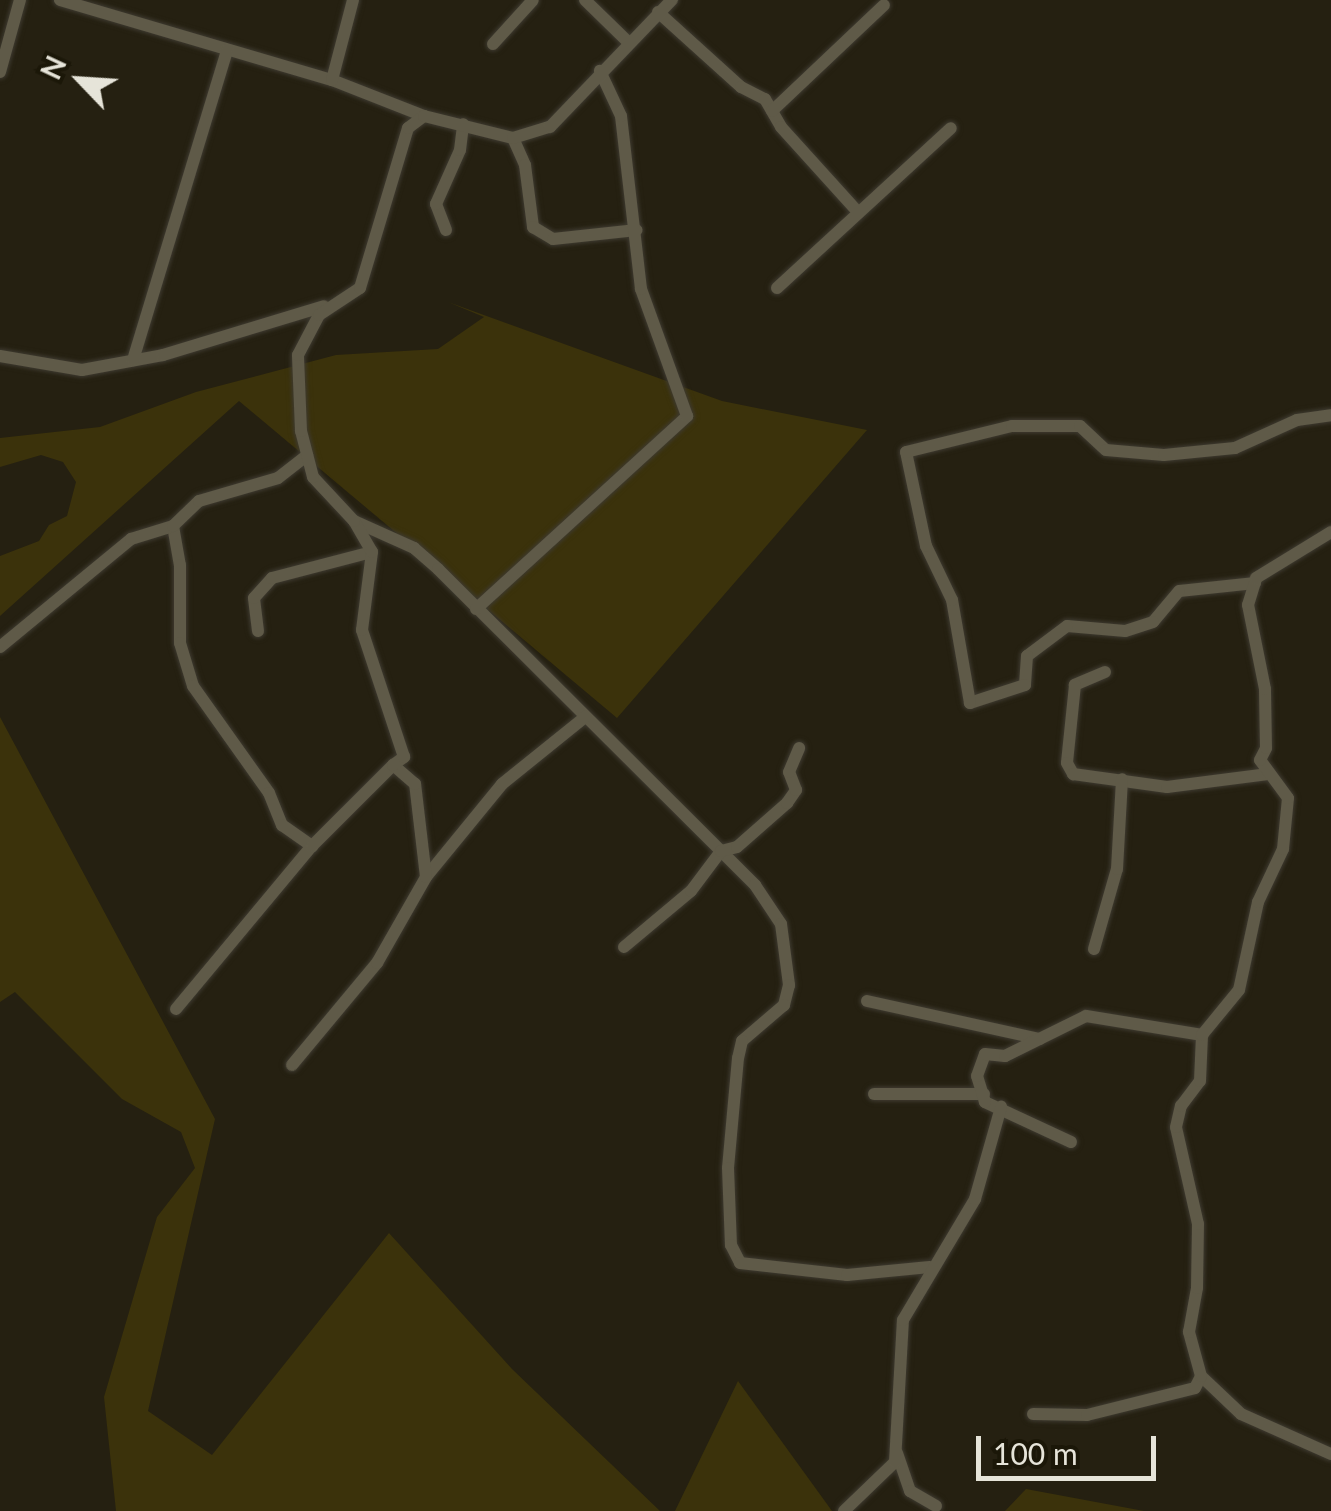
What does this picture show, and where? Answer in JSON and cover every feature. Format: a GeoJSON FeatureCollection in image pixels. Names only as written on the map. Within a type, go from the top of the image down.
{"type":"FeatureCollection","features":[{"type":"Feature","properties":{"kind":"street"},"geometry":{"type":"LineString","coordinates":[[0,72],[20,0]]}},
{"type":"Feature","properties":{"kind":"street"},"geometry":{"type":"LineString","coordinates":[[60,0],[332,80],[424,116],[513,138],[550,127],[672,0]]}},
{"type":"Feature","properties":{"kind":"street"},"geometry":{"type":"LineString","coordinates":[[332,80],[353,0]]}},
{"type":"Feature","properties":{"kind":"street"},"geometry":{"type":"LineString","coordinates":[[493,44],[533,0]]}},
{"type":"Feature","properties":{"kind":"street"},"geometry":{"type":"LineString","coordinates":[[585,0],[628,42]]}},
{"type":"Feature","properties":{"kind":"street"},"geometry":{"type":"LineString","coordinates":[[772,111],[884,5]]}},
{"type":"Feature","properties":{"kind":"street"},"geometry":{"type":"LineString","coordinates":[[658,12],[772,111],[857,211]]}},
{"type":"Feature","properties":{"kind":"street"},"geometry":{"type":"LineString","coordinates":[[132,360],[227,50]]}},
{"type":"Feature","properties":{"kind":"street"},"geometry":{"type":"LineString","coordinates":[[476,609],[687,416],[641,289],[621,116],[600,71]]}},
{"type":"Feature","properties":{"kind":"street"},"geometry":{"type":"LineString","coordinates":[[176,1009],[312,846],[404,756],[362,630],[372,552],[354,521],[313,477],[307,456],[298,355],[318,315],[360,288],[395,160],[408,128],[424,116]]}},
{"type":"Feature","properties":{"kind":"street"},"geometry":{"type":"LineString","coordinates":[[446,230],[436,204],[460,150],[462,124]]}},
{"type":"Feature","properties":{"kind":"street"},"geometry":{"type":"LineString","coordinates":[[778,288],[951,128]]}},
{"type":"Feature","properties":{"kind":"street"},"geometry":{"type":"LineString","coordinates":[[513,138],[526,165],[533,228],[553,240],[636,230]]}},
{"type":"Feature","properties":{"kind":"street"},"geometry":{"type":"LineString","coordinates":[[0,356],[82,370],[132,360],[336,301]]}},
{"type":"Feature","properties":{"kind":"street"},"geometry":{"type":"LineString","coordinates":[[1331,415],[1297,420],[1235,448],[1164,455],[1106,450],[1080,426],[1012,426],[906,452],[926,546],[952,600],[970,703],[1025,684],[1027,656],[1067,626],[1126,631],[1153,622],[1178,590],[1255,582],[1331,532]]}},
{"type":"Feature","properties":{"kind":"street"},"geometry":{"type":"LineString","coordinates":[[0,646],[131,539],[173,526],[198,501],[278,478],[307,456]]}},
{"type":"Feature","properties":{"kind":"street"},"geometry":{"type":"LineString","coordinates":[[354,521],[414,548],[721,851],[781,924],[789,985],[780,1011],[742,1041],[738,1058],[728,1168],[731,1245],[740,1263],[847,1276],[930,1267]]}},
{"type":"Feature","properties":{"kind":"street"},"geometry":{"type":"LineString","coordinates":[[173,526],[180,566],[180,644],[193,686],[269,793],[282,825],[312,846]]}},
{"type":"Feature","properties":{"kind":"street"},"geometry":{"type":"LineString","coordinates":[[258,631],[254,598],[272,578],[372,552]]}},
{"type":"Feature","properties":{"kind":"street"},"geometry":{"type":"LineString","coordinates":[[1255,582],[1248,605],[1266,689],[1266,748],[1260,760],[1288,798],[1283,849],[1258,902],[1239,990],[1202,1035],[1200,1081],[1182,1106],[1176,1127],[1198,1224],[1198,1288],[1188,1332],[1200,1376],[1241,1414],[1331,1454]]}},
{"type":"Feature","properties":{"kind":"street"},"geometry":{"type":"LineString","coordinates":[[1105,672],[1075,685],[1067,763],[1072,774],[1168,787],[1268,774]]}},
{"type":"Feature","properties":{"kind":"street"},"geometry":{"type":"LineString","coordinates":[[292,1065],[377,963],[426,878],[502,784],[585,716]]}},
{"type":"Feature","properties":{"kind":"street"},"geometry":{"type":"LineString","coordinates":[[624,947],[692,891],[721,851],[737,848],[788,803],[796,790],[789,772],[799,748]]}},
{"type":"Feature","properties":{"kind":"street"},"geometry":{"type":"LineString","coordinates":[[393,765],[415,784],[426,878]]}},
{"type":"Feature","properties":{"kind":"street"},"geometry":{"type":"LineString","coordinates":[[1094,949],[1117,869],[1122,779]]}},
{"type":"Feature","properties":{"kind":"street"},"geometry":{"type":"LineString","coordinates":[[866,1001],[1040,1040]]}},
{"type":"Feature","properties":{"kind":"street"},"geometry":{"type":"LineString","coordinates":[[1071,1142],[985,1102],[976,1076],[985,1054],[1006,1056],[1086,1016],[1202,1035]]}},
{"type":"Feature","properties":{"kind":"street"},"geometry":{"type":"LineString","coordinates":[[874,1094],[984,1094]]}},
{"type":"Feature","properties":{"kind":"street"},"geometry":{"type":"LineString","coordinates":[[844,1511],[895,1462],[902,1320],[930,1267],[975,1199],[1002,1107]]}},
{"type":"Feature","properties":{"kind":"street"},"geometry":{"type":"LineString","coordinates":[[1033,1414],[1088,1414],[1194,1388],[1200,1376]]}},
{"type":"Feature","properties":{"kind":"street"},"geometry":{"type":"LineString","coordinates":[[896,1450],[910,1492],[936,1506]]}},
{"type":"Feature","properties":{"kind":"shaded area"},"geometry":{"type":"Polygon","coordinates":[[[448,302],[722,401],[867,430],[617,718],[239,401],[0,616],[0,556],[39,541],[49,525],[67,516],[76,482],[63,462],[41,455],[0,467],[0,438],[100,427],[196,392],[336,355],[438,349],[484,317],[448,302]]]}},
{"type":"Feature","properties":{"kind":"shaded area"},"geometry":{"type":"Polygon","coordinates":[[[0,717],[215,1119],[148,1411],[212,1455],[389,1233],[512,1369],[660,1511],[116,1511],[104,1397],[157,1217],[195,1168],[181,1132],[122,1099],[15,992],[0,1002],[0,717]]]}},
{"type":"Feature","properties":{"kind":"shaded area"},"geometry":{"type":"Polygon","coordinates":[[[738,1381],[832,1511],[675,1511],[738,1381]]]}},
{"type":"Feature","properties":{"kind":"shaded area"},"geometry":{"type":"Polygon","coordinates":[[[1026,1489],[1144,1511],[1005,1511],[1026,1489]]]}}]}
